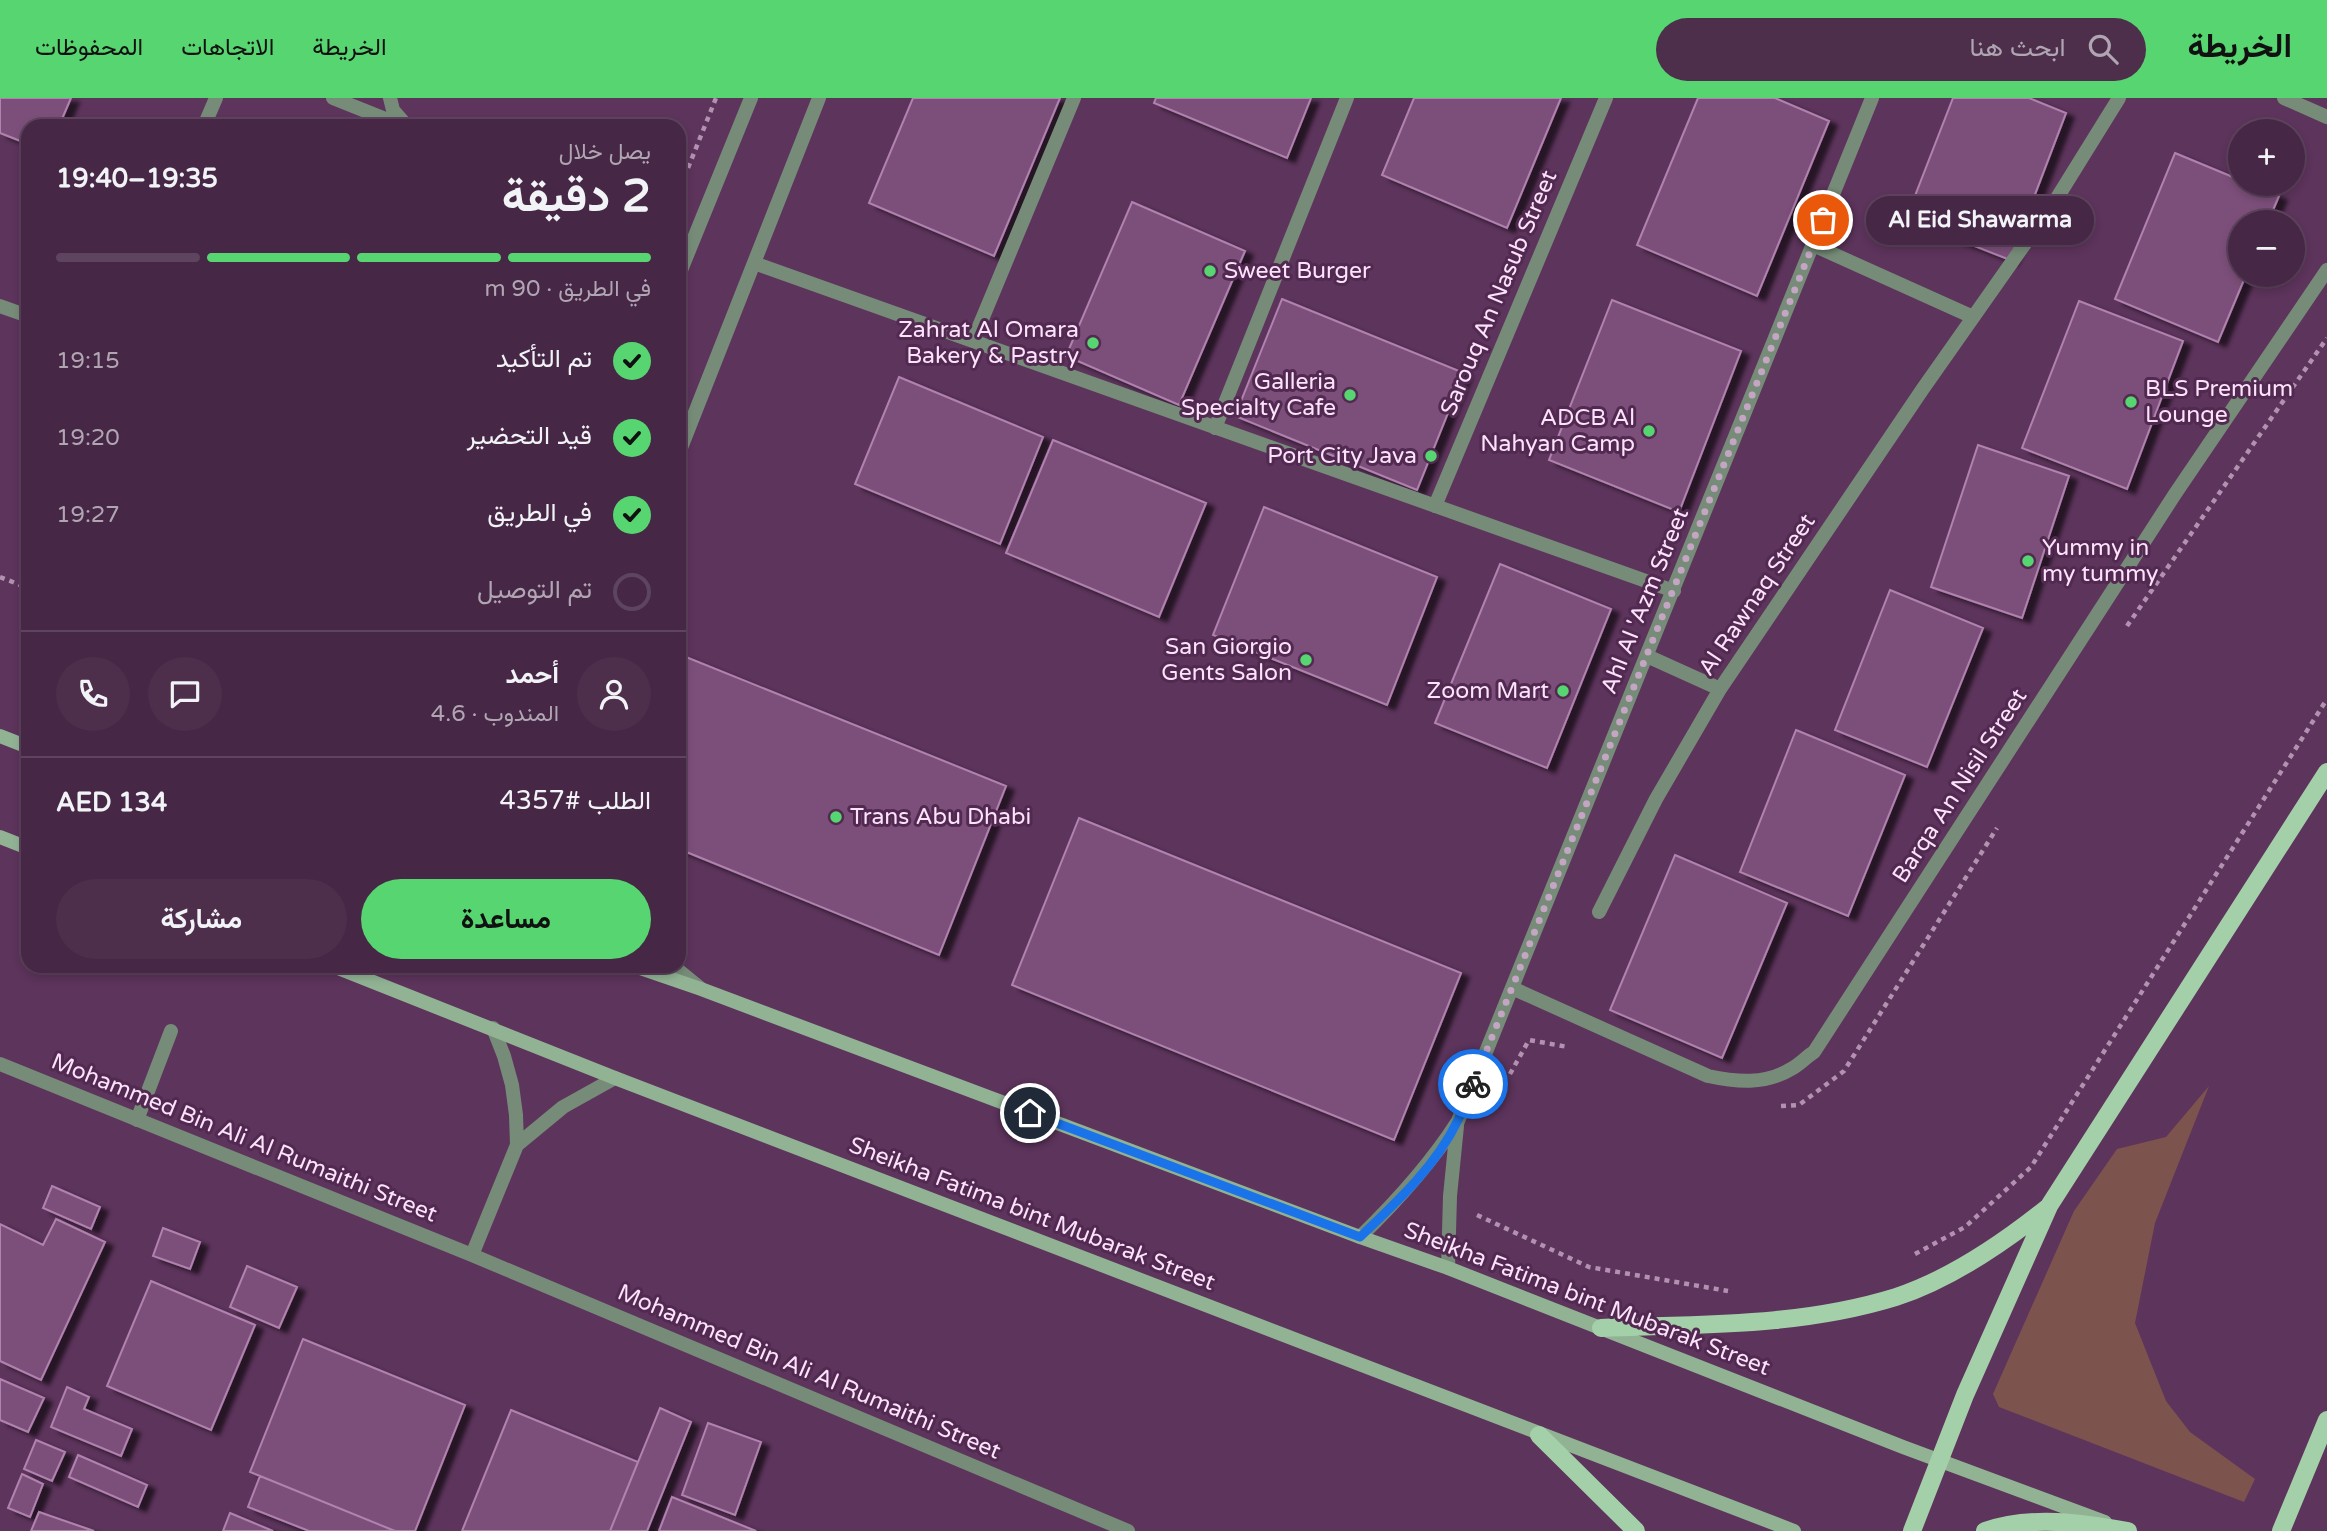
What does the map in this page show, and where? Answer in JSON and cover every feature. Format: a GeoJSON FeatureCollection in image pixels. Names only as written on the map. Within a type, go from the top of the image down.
{"type":"FeatureCollection","features":[{"type":"Feature","properties":{"kind":"main road"},"geometry":{"type":"LineString","coordinates":[[0,736],[21,744]]}},
{"type":"Feature","properties":{"kind":"main road"},"geometry":{"type":"LineString","coordinates":[[1912,1531],[1965,1395],[2049,1206],[2327,772]]}},
{"type":"Feature","properties":{"kind":"main road"},"geometry":{"type":"LineString","coordinates":[[0,837],[21,845]]}},
{"type":"Feature","properties":{"kind":"main road","name":"Sheikha Fatima bint Mubarak Street"},"geometry":{"type":"LineString","coordinates":[[351,973],[615,1078],[1794,1531]]}},
{"type":"Feature","properties":{"kind":"main road","name":"Sheikha Fatima bint Mubarak Street"},"geometry":{"type":"LineString","coordinates":[[654,973],[1448,1268],[1940,1461],[2129,1531]]}},
{"type":"Feature","properties":{"kind":"main road"},"geometry":{"type":"LineString","coordinates":[[1601,1328],[1783,1321],[1898,1296],[1937,1279],[2005,1240],[2049,1206]]}},
{"type":"Feature","properties":{"kind":"main road"},"geometry":{"type":"LineString","coordinates":[[2281,1531],[2327,1420]]}},
{"type":"Feature","properties":{"kind":"main road"},"geometry":{"type":"LineString","coordinates":[[1539,1435],[1636,1531]]}},
{"type":"Feature","properties":{"kind":"main road"},"geometry":{"type":"LineString","coordinates":[[1985,1531],[2026,1523],[2060,1521],[2129,1531]]}},
{"type":"Feature","properties":{"kind":"street"},"geometry":{"type":"LineString","coordinates":[[207,119],[216,98]]}},
{"type":"Feature","properties":{"kind":"street"},"geometry":{"type":"LineString","coordinates":[[333,98],[387,119]]}},
{"type":"Feature","properties":{"kind":"street"},"geometry":{"type":"LineString","coordinates":[[390,98],[393,110],[400,119]]}},
{"type":"Feature","properties":{"kind":"street"},"geometry":{"type":"LineString","coordinates":[[686,258],[751,98]]}},
{"type":"Feature","properties":{"kind":"street"},"geometry":{"type":"LineString","coordinates":[[686,435],[819,98]]}},
{"type":"Feature","properties":{"kind":"street"},"geometry":{"type":"LineString","coordinates":[[973,341],[1074,98]]}},
{"type":"Feature","properties":{"kind":"street"},"geometry":{"type":"LineString","coordinates":[[1215,428],[1347,98]]}},
{"type":"Feature","properties":{"kind":"street","name":"Sarouq An Nasub Street"},"geometry":{"type":"LineString","coordinates":[[1435,506],[1606,98]]}},
{"type":"Feature","properties":{"kind":"street","name":"Ahl Al 'Azm Street"},"geometry":{"type":"LineString","coordinates":[[1360,1237],[1413,1184],[1437,1155],[1458,1121],[1872,98]]}},
{"type":"Feature","properties":{"kind":"street","name":"Al Rawnaq Street"},"geometry":{"type":"LineString","coordinates":[[1599,912],[1656,799],[1720,689],[2057,198],[2119,98]]}},
{"type":"Feature","properties":{"kind":"street"},"geometry":{"type":"LineString","coordinates":[[2284,98],[2327,117]]}},
{"type":"Feature","properties":{"kind":"street"},"geometry":{"type":"LineString","coordinates":[[686,236],[694,239]]}},
{"type":"Feature","properties":{"kind":"street"},"geometry":{"type":"LineString","coordinates":[[1813,245],[1973,317]]}},
{"type":"Feature","properties":{"kind":"street"},"geometry":{"type":"LineString","coordinates":[[754,263],[1674,591]]}},
{"type":"Feature","properties":{"kind":"street","name":"Barqa An Nisil Street"},"geometry":{"type":"LineString","coordinates":[[1512,988],[1708,1076],[1736,1082],[1764,1080],[1791,1070],[1814,1052],[2175,494],[2327,270]]}},
{"type":"Feature","properties":{"kind":"street"},"geometry":{"type":"LineString","coordinates":[[0,306],[21,314]]}},
{"type":"Feature","properties":{"kind":"street"},"geometry":{"type":"LineString","coordinates":[[1647,656],[1720,689]]}},
{"type":"Feature","properties":{"kind":"street"},"geometry":{"type":"LineString","coordinates":[[682,973],[701,989]]}},
{"type":"Feature","properties":{"kind":"street"},"geometry":{"type":"LineString","coordinates":[[472,1255],[517,1145],[512,1085],[493,1028]]}},
{"type":"Feature","properties":{"kind":"street"},"geometry":{"type":"LineString","coordinates":[[137,1120],[171,1031]]}},
{"type":"Feature","properties":{"kind":"street","name":"Mohammed Bin Ali Al Rumaithi Street"},"geometry":{"type":"LineString","coordinates":[[0,1064],[472,1255],[1128,1531]]}},
{"type":"Feature","properties":{"kind":"street"},"geometry":{"type":"LineString","coordinates":[[517,1145],[563,1107],[615,1078]]}},
{"type":"Feature","properties":{"kind":"street","name":"Ahl Al 'Azm Street"},"geometry":{"type":"LineString","coordinates":[[1448,1268],[1450,1196],[1458,1121]]}},
{"type":"Feature","properties":{"kind":"path"},"geometry":{"type":"LineString","coordinates":[[686,169],[716,98]]}},
{"type":"Feature","properties":{"kind":"path"},"geometry":{"type":"LineString","coordinates":[[0,577],[21,585]]}},
{"type":"Feature","properties":{"kind":"path"},"geometry":{"type":"LineString","coordinates":[[1912,1256],[1965,1227],[2031,1167],[2327,699]]}},
{"type":"Feature","properties":{"kind":"shaded area"},"geometry":{"type":"Polygon","coordinates":[[[2209,1086],[2155,1223],[2135,1323],[2166,1401],[2190,1432],[2255,1479],[2244,1502],[1999,1407],[1993,1394],[2074,1211],[2117,1149],[2166,1137],[2209,1086]]]}},
{"type":"Feature","properties":{"kind":"building"},"geometry":{"type":"Polygon","coordinates":[[[0,98],[71,98],[62,119],[21,119],[21,141],[0,133],[0,98]]]}},
{"type":"Feature","properties":{"kind":"building"},"geometry":{"type":"Polygon","coordinates":[[[913,98],[1060,98],[994,256],[869,203],[913,98]]]}},
{"type":"Feature","properties":{"kind":"building"},"geometry":{"type":"Polygon","coordinates":[[[1156,98],[1311,98],[1287,158],[1154,103],[1156,98]]]}},
{"type":"Feature","properties":{"kind":"building"},"geometry":{"type":"Polygon","coordinates":[[[1414,98],[1561,98],[1507,228],[1382,175],[1414,98]]]}},
{"type":"Feature","properties":{"kind":"building"},"geometry":{"type":"Polygon","coordinates":[[[1698,98],[1775,98],[1829,121],[1757,296],[1637,245],[1698,98]]]}},
{"type":"Feature","properties":{"kind":"building"},"geometry":{"type":"Polygon","coordinates":[[[1953,98],[2029,98],[2066,113],[2010,260],[1906,219],[1953,98]]]}},
{"type":"Feature","properties":{"kind":"building"},"geometry":{"type":"Polygon","coordinates":[[[2175,153],[2228,175],[2228,196],[2279,196],[2273,210],[2228,210],[2228,287],[2241,287],[2218,342],[2115,299],[2175,153]]]}},
{"type":"Feature","properties":{"kind":"building"},"geometry":{"type":"Polygon","coordinates":[[[1132,202],[1245,251],[1179,405],[1066,356],[1132,202]]]}},
{"type":"Feature","properties":{"kind":"building","name":"Galleria Specialty Cafe"},"geometry":{"type":"Polygon","coordinates":[[[1282,299],[1464,373],[1417,490],[1235,416],[1282,299]]]}},
{"type":"Feature","properties":{"kind":"building"},"geometry":{"type":"Polygon","coordinates":[[[1612,300],[1741,351],[1679,512],[1549,460],[1612,300]]]}},
{"type":"Feature","properties":{"kind":"building"},"geometry":{"type":"Polygon","coordinates":[[[2079,301],[2183,341],[2127,489],[2022,448],[2079,301]]]}},
{"type":"Feature","properties":{"kind":"building"},"geometry":{"type":"Polygon","coordinates":[[[899,377],[1043,437],[1000,544],[855,484],[899,377]]]}},
{"type":"Feature","properties":{"kind":"building"},"geometry":{"type":"Polygon","coordinates":[[[1053,440],[1206,503],[1159,617],[1006,553],[1053,440]]]}},
{"type":"Feature","properties":{"kind":"building"},"geometry":{"type":"Polygon","coordinates":[[[1978,445],[2069,476],[2022,618],[1931,587],[1978,445]]]}},
{"type":"Feature","properties":{"kind":"building"},"geometry":{"type":"Polygon","coordinates":[[[1264,507],[1437,577],[1387,705],[1213,635],[1264,507]]]}},
{"type":"Feature","properties":{"kind":"building"},"geometry":{"type":"Polygon","coordinates":[[[1500,564],[1611,609],[1547,768],[1435,723],[1500,564]]]}},
{"type":"Feature","properties":{"kind":"building"},"geometry":{"type":"Polygon","coordinates":[[[1890,590],[1983,628],[1927,767],[1835,730],[1890,590]]]}},
{"type":"Feature","properties":{"kind":"building","name":"Trans Abu Dhabi"},"geometry":{"type":"Polygon","coordinates":[[[686,657],[1006,786],[939,955],[686,852],[686,657]]]}},
{"type":"Feature","properties":{"kind":"building"},"geometry":{"type":"Polygon","coordinates":[[[1796,730],[1905,775],[1848,916],[1740,872],[1796,730]]]}},
{"type":"Feature","properties":{"kind":"building"},"geometry":{"type":"Polygon","coordinates":[[[1079,818],[1461,973],[1394,1140],[1012,985],[1079,818]]]}},
{"type":"Feature","properties":{"kind":"building"},"geometry":{"type":"Polygon","coordinates":[[[1675,855],[1787,903],[1722,1058],[1610,1010],[1675,855]]]}},
{"type":"Feature","properties":{"kind":"building"},"geometry":{"type":"Polygon","coordinates":[[[52,1186],[100,1207],[91,1229],[43,1208],[52,1186]]]}},
{"type":"Feature","properties":{"kind":"building"},"geometry":{"type":"Polygon","coordinates":[[[56,1219],[105,1242],[41,1380],[0,1361],[0,1224],[43,1245],[56,1219]]]}},
{"type":"Feature","properties":{"kind":"building"},"geometry":{"type":"Polygon","coordinates":[[[163,1228],[200,1242],[190,1269],[153,1256],[163,1228]]]}},
{"type":"Feature","properties":{"kind":"building"},"geometry":{"type":"Polygon","coordinates":[[[247,1266],[297,1287],[279,1328],[230,1307],[247,1266]]]}},
{"type":"Feature","properties":{"kind":"building"},"geometry":{"type":"Polygon","coordinates":[[[151,1281],[255,1325],[211,1430],[107,1386],[151,1281]]]}},
{"type":"Feature","properties":{"kind":"building"},"geometry":{"type":"Polygon","coordinates":[[[303,1339],[465,1405],[415,1531],[395,1531],[250,1472],[303,1339]]]}},
{"type":"Feature","properties":{"kind":"building"},"geometry":{"type":"Polygon","coordinates":[[[0,1379],[44,1398],[28,1432],[0,1420],[0,1379]]]}},
{"type":"Feature","properties":{"kind":"building"},"geometry":{"type":"Polygon","coordinates":[[[67,1387],[89,1397],[84,1409],[132,1429],[121,1456],[51,1427],[67,1387]]]}},
{"type":"Feature","properties":{"kind":"building"},"geometry":{"type":"Polygon","coordinates":[[[660,1408],[691,1422],[647,1531],[610,1531],[660,1408]]]}},
{"type":"Feature","properties":{"kind":"building"},"geometry":{"type":"Polygon","coordinates":[[[511,1410],[638,1462],[610,1531],[462,1531],[511,1410]]]}},
{"type":"Feature","properties":{"kind":"building"},"geometry":{"type":"Polygon","coordinates":[[[708,1423],[761,1442],[735,1515],[682,1495],[708,1423]]]}},
{"type":"Feature","properties":{"kind":"building"},"geometry":{"type":"Polygon","coordinates":[[[36,1440],[65,1452],[52,1481],[24,1469],[36,1440]]]}},
{"type":"Feature","properties":{"kind":"building"},"geometry":{"type":"Polygon","coordinates":[[[78,1455],[147,1485],[138,1507],[69,1477],[78,1455]]]}},
{"type":"Feature","properties":{"kind":"building"},"geometry":{"type":"Polygon","coordinates":[[[22,1474],[43,1484],[30,1517],[8,1508],[22,1474]]]}},
{"type":"Feature","properties":{"kind":"building"},"geometry":{"type":"Polygon","coordinates":[[[260,1476],[395,1531],[309,1531],[248,1507],[260,1476]]]}},
{"type":"Feature","properties":{"kind":"building"},"geometry":{"type":"Polygon","coordinates":[[[672,1497],[756,1531],[659,1531],[672,1497]]]}},
{"type":"Feature","properties":{"kind":"building"},"geometry":{"type":"Polygon","coordinates":[[[39,1512],[94,1531],[31,1531],[39,1512]]]}},
{"type":"Feature","properties":{"kind":"building"},"geometry":{"type":"Polygon","coordinates":[[[230,1513],[273,1531],[223,1531],[230,1513]]]}},
{"type":"Feature","properties":{"kind":"way so far"},"geometry":{"type":"LineString","coordinates":[[1473,1084],[1823,220]]}},
{"type":"Feature","properties":{"kind":"place","name":"Al Eid Shawarma"},"geometry":{"type":"Point","coordinates":[1823,220]}},
{"type":"Feature","properties":{"kind":"place","name":"Sweet Burger"},"geometry":{"type":"Point","coordinates":[1210,271]}},
{"type":"Feature","properties":{"kind":"place","name":"Zahrat Al Omara Bakery & Pastry"},"geometry":{"type":"Point","coordinates":[1093,343]}},
{"type":"Feature","properties":{"kind":"place","name":"Galleria Specialty Cafe"},"geometry":{"type":"Point","coordinates":[1350,395]}},
{"type":"Feature","properties":{"kind":"place","name":"BLS Premium Lounge"},"geometry":{"type":"Point","coordinates":[2131,402]}},
{"type":"Feature","properties":{"kind":"place","name":"ADCB Al Nahyan Camp"},"geometry":{"type":"Point","coordinates":[1649,431]}},
{"type":"Feature","properties":{"kind":"place","name":"Port City Java"},"geometry":{"type":"Point","coordinates":[1431,456]}},
{"type":"Feature","properties":{"kind":"place","name":"Yummy in my tummy"},"geometry":{"type":"Point","coordinates":[2028,561]}},
{"type":"Feature","properties":{"kind":"place","name":"San Giorgio Gents Salon"},"geometry":{"type":"Point","coordinates":[1306,660]}},
{"type":"Feature","properties":{"kind":"place","name":"Zoom Mart"},"geometry":{"type":"Point","coordinates":[1563,691]}},
{"type":"Feature","properties":{"kind":"place","name":"Trans Abu Dhabi"},"geometry":{"type":"Point","coordinates":[836,817]}},
{"type":"Feature","properties":{"kind":"route"},"geometry":{"type":"LineString","coordinates":[[1030,1113],[1360,1237],[1387,1212],[1437,1155],[1458,1121],[1473,1084]]}}]}
